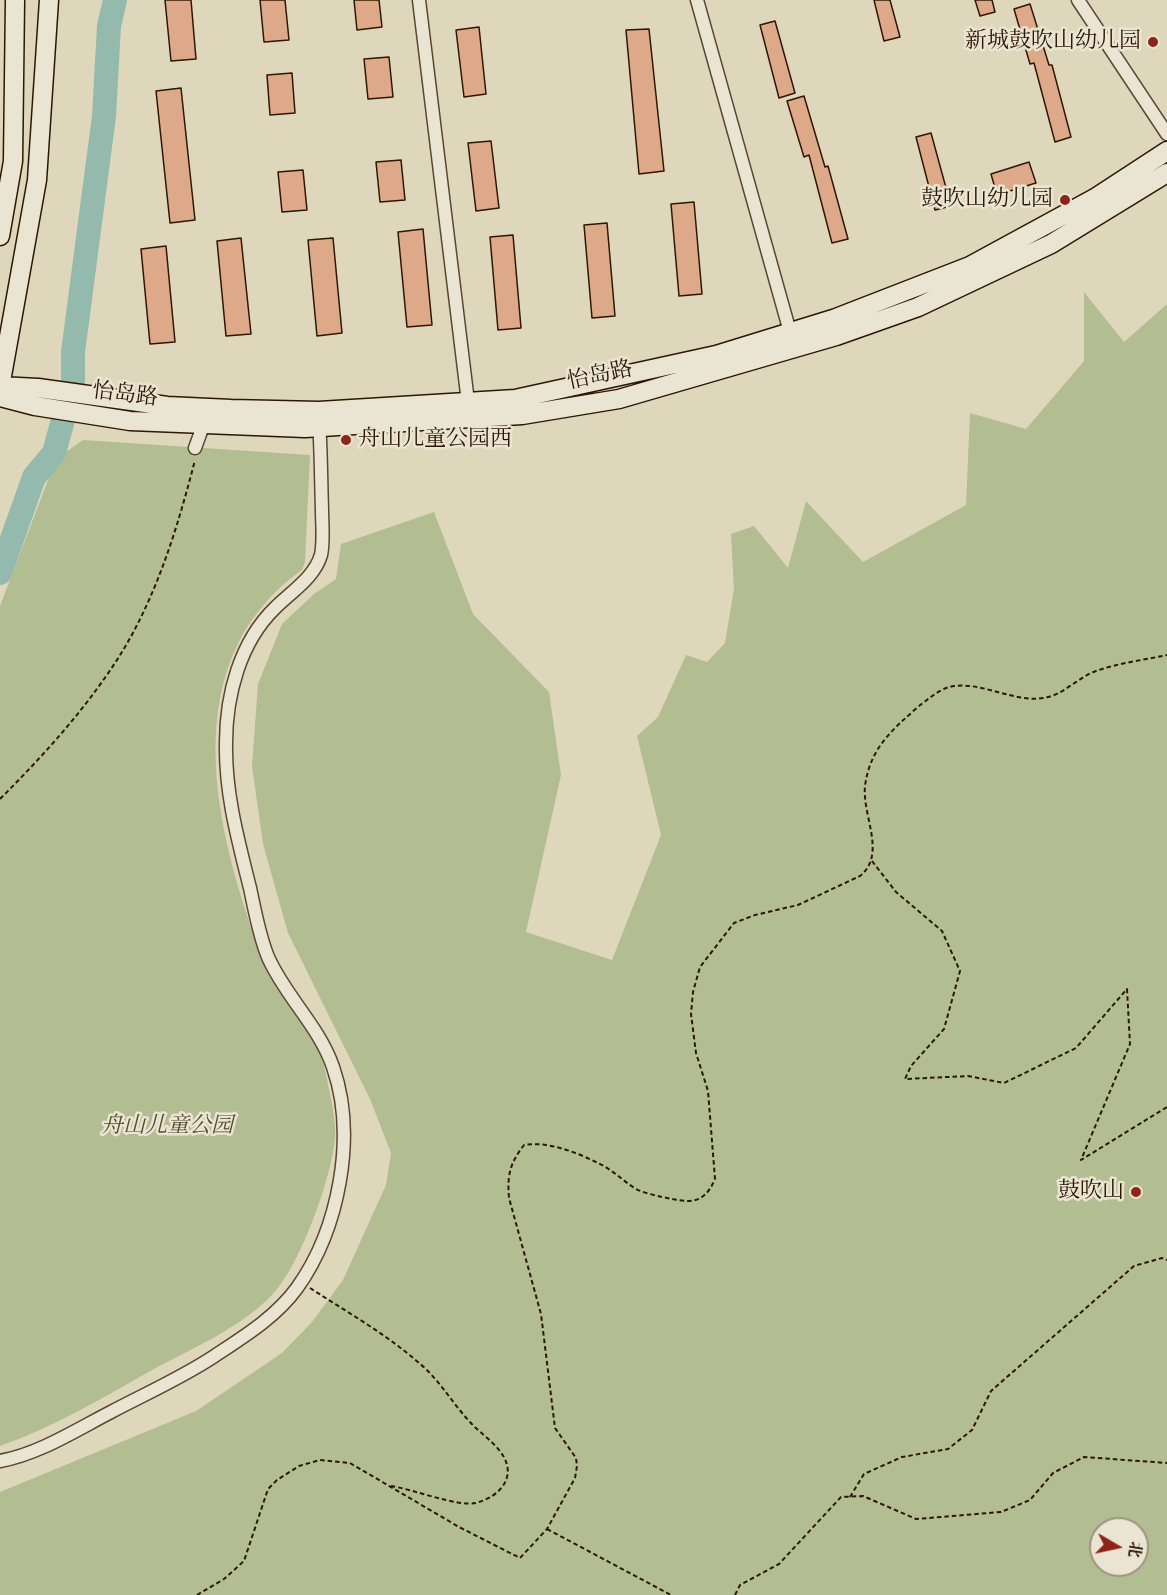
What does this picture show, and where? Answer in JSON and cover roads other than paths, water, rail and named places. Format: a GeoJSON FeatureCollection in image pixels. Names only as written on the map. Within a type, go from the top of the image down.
{"type":"FeatureCollection","features":[{"type":"Feature","properties":{"kind":"street"},"geometry":{"type":"LineString","coordinates":[[0,236],[13,161],[15,0]]}},
{"type":"Feature","properties":{"kind":"street"},"geometry":{"type":"LineString","coordinates":[[49,0],[37,180],[0,386],[37,397],[100,396],[167,406],[319,419],[515,399],[620,378],[716,355],[836,318],[970,267],[1095,198],[1167,151]]}},
{"type":"Feature","properties":{"kind":"street"},"geometry":{"type":"LineString","coordinates":[[419,0],[468,402]]}},
{"type":"Feature","properties":{"kind":"street"},"geometry":{"type":"LineString","coordinates":[[697,0],[790,332]]}},
{"type":"Feature","properties":{"kind":"street"},"geometry":{"type":"LineString","coordinates":[[1078,0],[1167,134]]}},
{"type":"Feature","properties":{"kind":"street","name":"怡岛路"},"geometry":{"type":"LineString","coordinates":[[0,397],[37,397],[96,416],[130,422],[203,426],[319,419],[522,415],[619,399],[836,336],[918,308],[1051,244],[1167,173]]}},
{"type":"Feature","properties":{"kind":"street"},"geometry":{"type":"LineString","coordinates":[[0,1461],[17,1458],[64,1437],[199,1366],[259,1328],[300,1281],[318,1252],[331,1211],[344,1160],[343,1113],[333,1065],[321,1042],[286,991],[267,955],[233,820],[226,778],[226,739],[232,688],[249,642],[273,610],[307,579],[321,555],[319,419]]}},
{"type":"Feature","properties":{"kind":"street"},"geometry":{"type":"LineString","coordinates":[[195,448],[203,426]]}},
{"type":"Feature","properties":{"kind":"waterway"},"geometry":{"type":"LineString","coordinates":[[0,573],[34,477],[54,453],[73,383],[73,352],[104,116],[109,26],[115,0]]}},
{"type":"Feature","properties":{"kind":"place","name":"新城鼓吹山幼儿园"},"geometry":{"type":"Point","coordinates":[1153,42]}},
{"type":"Feature","properties":{"kind":"place","name":"鼓吹山幼儿园"},"geometry":{"type":"Point","coordinates":[1065,200]}},
{"type":"Feature","properties":{"kind":"place","name":"舟山儿童公园西"},"geometry":{"type":"Point","coordinates":[346,440]}},
{"type":"Feature","properties":{"kind":"place","name":"鼓吹山"},"geometry":{"type":"Point","coordinates":[1136,1192]}},
{"type":"Feature","properties":{"kind":"park label","name":"舟山儿童公园"},"geometry":{"type":"Point","coordinates":[167,1127]}}]}
